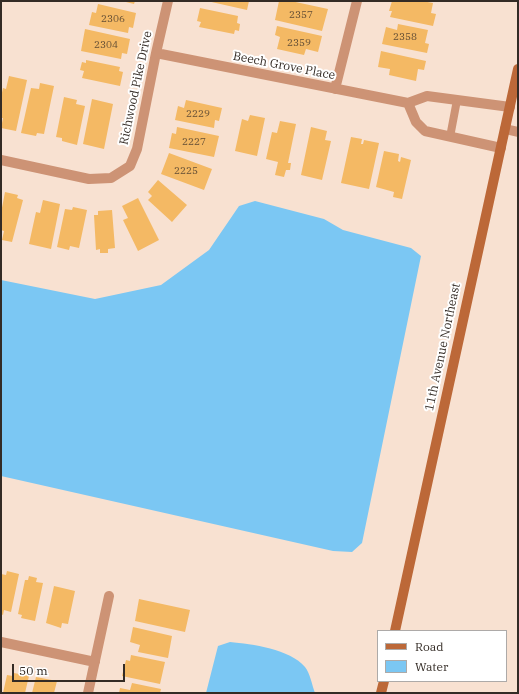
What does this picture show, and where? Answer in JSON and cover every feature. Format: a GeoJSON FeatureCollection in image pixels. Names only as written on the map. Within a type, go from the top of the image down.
{"type":"FeatureCollection","features":[{"type":"Feature","properties":{"kind":"street","name":"Richwood Pike Drive"},"geometry":{"type":"LineString","coordinates":[[1,160],[89,179],[110,178],[130,166],[137,149],[168,1]]}},
{"type":"Feature","properties":{"kind":"street"},"geometry":{"type":"LineString","coordinates":[[335,89],[357,1]]}},
{"type":"Feature","properties":{"kind":"street","name":"Beech Grove Place"},"geometry":{"type":"LineString","coordinates":[[156,53],[408,103]]}},
{"type":"Feature","properties":{"kind":"street","name":"11th Avenue Northeast"},"geometry":{"type":"LineString","coordinates":[[395,630],[518,69]]}},
{"type":"Feature","properties":{"kind":"street"},"geometry":{"type":"LineString","coordinates":[[501,148],[425,131],[416,122],[408,103],[427,96],[510,107]]}},
{"type":"Feature","properties":{"kind":"street"},"geometry":{"type":"LineString","coordinates":[[505,129],[518,132]]}},
{"type":"Feature","properties":{"kind":"street"},"geometry":{"type":"LineString","coordinates":[[88,693],[110,596]]}},
{"type":"Feature","properties":{"kind":"street"},"geometry":{"type":"LineString","coordinates":[[1,642],[95,662]]}},
{"type":"Feature","properties":{"kind":"street"},"geometry":{"type":"LineString","coordinates":[[381,693],[384,682]]}},
{"type":"Feature","properties":{"kind":"lane"},"geometry":{"type":"LineString","coordinates":[[450,137],[457,100]]}},
{"type":"Feature","properties":{"kind":"water"},"geometry":{"type":"Polygon","coordinates":[[[255,201],[324,219],[343,230],[411,248],[421,256],[362,543],[352,552],[333,551],[1,476],[1,280],[95,299],[161,285],[209,250],[239,206],[255,201]]]}},
{"type":"Feature","properties":{"kind":"water"},"geometry":{"type":"Polygon","coordinates":[[[230,642],[270,648],[290,656],[305,667],[310,676],[315,693],[206,693],[218,646],[230,642]]]}},
{"type":"Feature","properties":{"kind":"building"},"geometry":{"type":"Polygon","coordinates":[[[122,1],[135,1],[134,4],[122,1]]]}},
{"type":"Feature","properties":{"kind":"building"},"geometry":{"type":"Polygon","coordinates":[[[207,1],[249,1],[247,10],[207,1]]]}},
{"type":"Feature","properties":{"kind":"building"},"geometry":{"type":"Polygon","coordinates":[[[279,1],[291,1],[328,9],[322,31],[275,20],[279,1]]]}},
{"type":"Feature","properties":{"kind":"building"},"geometry":{"type":"Polygon","coordinates":[[[392,1],[422,1],[433,3],[431,13],[436,14],[433,26],[390,17],[392,11],[389,11],[392,1]]]}},
{"type":"Feature","properties":{"kind":"building"},"geometry":{"type":"Polygon","coordinates":[[[98,4],[136,13],[133,28],[129,27],[128,33],[89,25],[92,12],[96,13],[98,4]]]}},
{"type":"Feature","properties":{"kind":"building"},"geometry":{"type":"Polygon","coordinates":[[[200,8],[238,16],[237,23],[240,24],[239,31],[235,30],[234,34],[199,27],[201,22],[197,21],[200,8]]]}},
{"type":"Feature","properties":{"kind":"building"},"geometry":{"type":"Polygon","coordinates":[[[398,24],[428,30],[425,43],[429,44],[427,53],[382,44],[386,27],[397,30],[398,24]]]}},
{"type":"Feature","properties":{"kind":"building"},"geometry":{"type":"Polygon","coordinates":[[[277,26],[322,36],[318,52],[306,49],[304,55],[277,49],[280,37],[275,35],[277,26]]]}},
{"type":"Feature","properties":{"kind":"building"},"geometry":{"type":"Polygon","coordinates":[[[85,29],[130,39],[127,54],[122,53],[121,59],[81,51],[85,29]]]}},
{"type":"Feature","properties":{"kind":"building"},"geometry":{"type":"Polygon","coordinates":[[[381,51],[426,61],[424,70],[418,69],[416,81],[389,75],[390,69],[378,67],[381,51]]]}},
{"type":"Feature","properties":{"kind":"building"},"geometry":{"type":"Polygon","coordinates":[[[86,60],[120,67],[119,71],[123,72],[120,86],[82,78],[84,71],[80,70],[82,62],[86,63],[86,60]]]}},
{"type":"Feature","properties":{"kind":"building"},"geometry":{"type":"Polygon","coordinates":[[[9,76],[27,80],[16,131],[1,128],[3,118],[1,118],[1,97],[3,88],[6,89],[9,76]]]}},
{"type":"Feature","properties":{"kind":"building"},"geometry":{"type":"Polygon","coordinates":[[[40,83],[54,86],[44,134],[37,133],[36,136],[21,133],[31,88],[39,89],[40,83]]]}},
{"type":"Feature","properties":{"kind":"building"},"geometry":{"type":"Polygon","coordinates":[[[64,97],[77,100],[76,104],[85,106],[77,145],[62,141],[62,138],[56,137],[64,97]]]}},
{"type":"Feature","properties":{"kind":"building"},"geometry":{"type":"Polygon","coordinates":[[[92,99],[113,104],[104,149],[83,144],[92,99]]]}},
{"type":"Feature","properties":{"kind":"building"},"geometry":{"type":"Polygon","coordinates":[[[186,100],[222,108],[219,121],[215,120],[214,128],[175,120],[178,106],[184,108],[186,100]]]}},
{"type":"Feature","properties":{"kind":"building"},"geometry":{"type":"Polygon","coordinates":[[[250,115],[265,118],[257,156],[235,151],[242,119],[248,121],[250,115]]]}},
{"type":"Feature","properties":{"kind":"building"},"geometry":{"type":"Polygon","coordinates":[[[280,121],[296,124],[288,163],[291,163],[290,170],[286,170],[284,177],[275,175],[278,162],[266,159],[272,132],[277,133],[280,121]]]}},
{"type":"Feature","properties":{"kind":"building"},"geometry":{"type":"Polygon","coordinates":[[[177,127],[219,136],[214,157],[169,148],[172,133],[176,134],[177,127]]]}},
{"type":"Feature","properties":{"kind":"building"},"geometry":{"type":"Polygon","coordinates":[[[311,127],[327,131],[325,140],[331,141],[322,180],[301,175],[311,127]]]}},
{"type":"Feature","properties":{"kind":"building"},"geometry":{"type":"Polygon","coordinates":[[[351,137],[362,139],[361,144],[363,144],[364,140],[379,143],[369,189],[341,183],[351,137]]]}},
{"type":"Feature","properties":{"kind":"building"},"geometry":{"type":"Polygon","coordinates":[[[384,151],[399,154],[398,161],[400,162],[401,157],[411,160],[402,199],[393,197],[394,192],[376,187],[384,151]]]}},
{"type":"Feature","properties":{"kind":"building"},"geometry":{"type":"Polygon","coordinates":[[[169,153],[212,169],[204,190],[161,174],[169,153]]]}},
{"type":"Feature","properties":{"kind":"building"},"geometry":{"type":"Polygon","coordinates":[[[158,180],[187,205],[172,222],[148,200],[152,196],[148,192],[158,180]]]}},
{"type":"Feature","properties":{"kind":"building"},"geometry":{"type":"Polygon","coordinates":[[[5,192],[18,195],[17,198],[23,200],[12,242],[2,240],[4,231],[1,230],[1,213],[5,192]]]}},
{"type":"Feature","properties":{"kind":"building"},"geometry":{"type":"Polygon","coordinates":[[[138,198],[159,240],[138,251],[123,220],[128,218],[122,206],[138,198]]]}},
{"type":"Feature","properties":{"kind":"building"},"geometry":{"type":"Polygon","coordinates":[[[43,200],[60,204],[51,249],[29,244],[36,212],[40,213],[43,200]]]}},
{"type":"Feature","properties":{"kind":"building"},"geometry":{"type":"Polygon","coordinates":[[[73,207],[87,210],[79,248],[70,246],[69,250],[57,247],[65,209],[72,210],[73,207]]]}},
{"type":"Feature","properties":{"kind":"building"},"geometry":{"type":"Polygon","coordinates":[[[112,210],[115,248],[108,249],[108,253],[100,253],[100,249],[96,250],[94,215],[98,215],[98,211],[112,210]]]}},
{"type":"Feature","properties":{"kind":"building"},"geometry":{"type":"Polygon","coordinates":[[[7,571],[19,574],[11,612],[4,610],[3,615],[1,614],[1,574],[6,575],[7,571]]]}},
{"type":"Feature","properties":{"kind":"building"},"geometry":{"type":"Polygon","coordinates":[[[29,576],[37,578],[36,582],[43,583],[35,621],[21,618],[22,615],[18,614],[25,580],[28,580],[29,576]]]}},
{"type":"Feature","properties":{"kind":"building"},"geometry":{"type":"Polygon","coordinates":[[[54,586],[75,591],[68,624],[62,623],[61,628],[46,623],[54,586]]]}},
{"type":"Feature","properties":{"kind":"building"},"geometry":{"type":"Polygon","coordinates":[[[139,599],[190,610],[185,632],[135,621],[139,599]]]}},
{"type":"Feature","properties":{"kind":"building"},"geometry":{"type":"Polygon","coordinates":[[[133,627],[172,636],[168,658],[138,652],[140,645],[130,642],[133,627]]]}},
{"type":"Feature","properties":{"kind":"building"},"geometry":{"type":"Polygon","coordinates":[[[131,655],[165,662],[160,684],[122,676],[126,660],[130,661],[131,655]]]}},
{"type":"Feature","properties":{"kind":"building"},"geometry":{"type":"Polygon","coordinates":[[[14,673],[29,676],[25,693],[3,693],[7,675],[13,676],[14,673]]]}},
{"type":"Feature","properties":{"kind":"building"},"geometry":{"type":"Polygon","coordinates":[[[36,677],[57,681],[54,693],[32,693],[36,677]]]}},
{"type":"Feature","properties":{"kind":"building"},"geometry":{"type":"Polygon","coordinates":[[[132,683],[161,689],[160,693],[119,693],[120,688],[130,690],[132,683]]]}}]}
